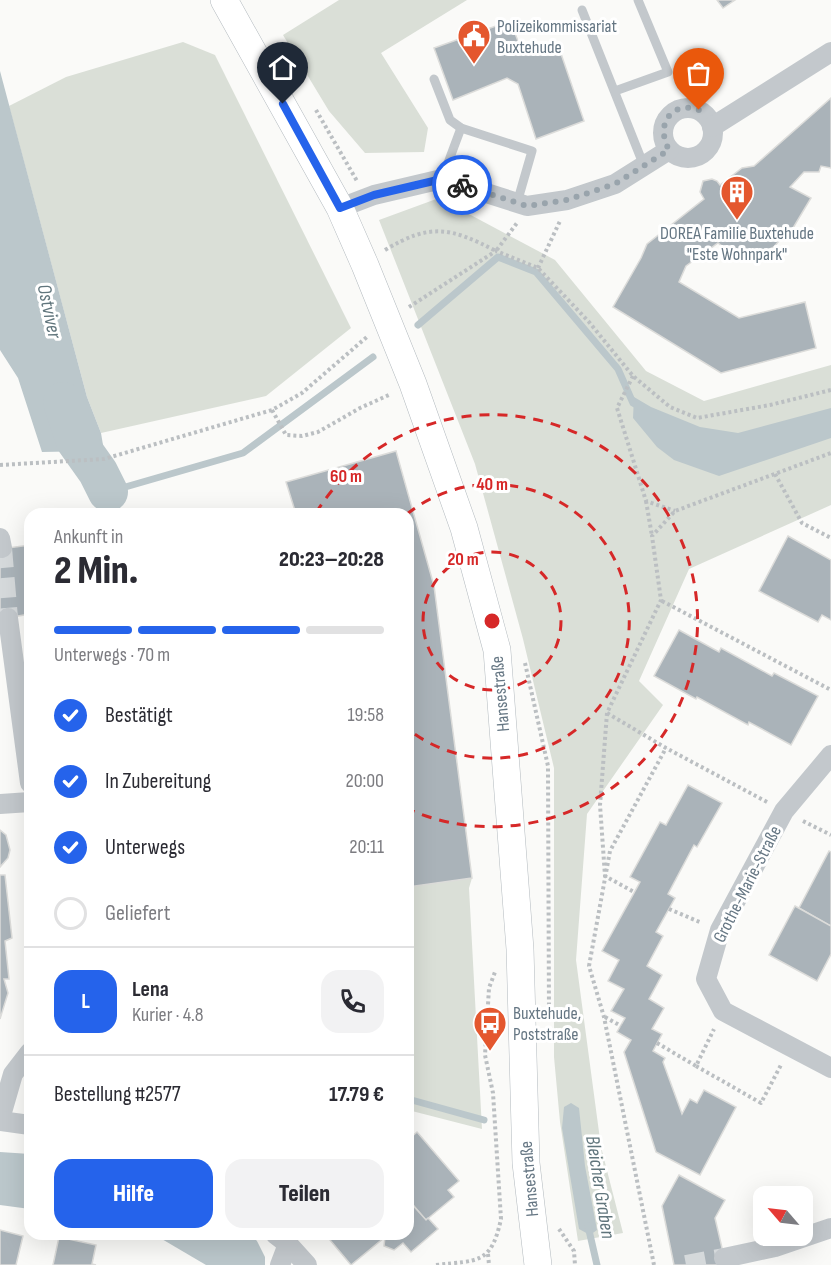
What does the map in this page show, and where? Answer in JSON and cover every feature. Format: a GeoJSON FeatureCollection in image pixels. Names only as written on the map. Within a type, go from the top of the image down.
{"type":"FeatureCollection","features":[{"type":"Feature","properties":{"kind":"street","name":"Hansestraße"},"geometry":{"type":"LineString","coordinates":[[224,0],[340,208],[365,265],[413,384],[464,528],[497,650],[520,949],[526,1163],[538,1265]]}},
{"type":"Feature","properties":{"kind":"street"},"geometry":{"type":"LineString","coordinates":[[712,127],[831,52]]}},
{"type":"Feature","properties":{"kind":"street"},"geometry":{"type":"LineString","coordinates":[[687,107],[699,110],[709,119],[713,136],[710,144],[701,154],[684,158],[669,150],[663,138],[663,129],[665,121],[674,111],[687,107]]}},
{"type":"Feature","properties":{"kind":"street"},"geometry":{"type":"LineString","coordinates":[[340,208],[374,195],[442,179],[522,204],[567,200],[615,184],[669,150]]}},
{"type":"Feature","properties":{"kind":"street"},"geometry":{"type":"LineString","coordinates":[[9,618],[24,736]]}},
{"type":"Feature","properties":{"kind":"street","name":"Grothe-Marie-Straße"},"geometry":{"type":"LineString","coordinates":[[723,1011],[706,979],[720,930],[784,811],[831,755]]}},
{"type":"Feature","properties":{"kind":"street"},"geometry":{"type":"LineString","coordinates":[[0,804],[24,802]]}},
{"type":"Feature","properties":{"kind":"street"},"geometry":{"type":"LineString","coordinates":[[723,1011],[831,1068]]}},
{"type":"Feature","properties":{"kind":"street"},"geometry":{"type":"LineString","coordinates":[[24,1060],[13,1074],[0,1120],[24,1124]]}},
{"type":"Feature","properties":{"kind":"street"},"geometry":{"type":"LineString","coordinates":[[724,1258],[775,1247],[831,1228]]}},
{"type":"Feature","properties":{"kind":"street"},"geometry":{"type":"LineString","coordinates":[[280,1265],[281,1240]]}},
{"type":"Feature","properties":{"kind":"street"},"geometry":{"type":"LineString","coordinates":[[282,1240],[307,1265]]}},
{"type":"Feature","properties":{"kind":"lane"},"geometry":{"type":"LineString","coordinates":[[615,91],[668,72],[638,0]]}},
{"type":"Feature","properties":{"kind":"lane"},"geometry":{"type":"LineString","coordinates":[[582,10],[644,166]]}},
{"type":"Feature","properties":{"kind":"lane"},"geometry":{"type":"LineString","coordinates":[[434,79],[450,120],[461,128],[532,151],[522,204]]}},
{"type":"Feature","properties":{"kind":"lane"},"geometry":{"type":"LineString","coordinates":[[442,179],[461,128]]}},
{"type":"Feature","properties":{"kind":"path"},"geometry":{"type":"LineString","coordinates":[[538,268],[557,230],[567,200]]}},
{"type":"Feature","properties":{"kind":"path"},"geometry":{"type":"LineString","coordinates":[[409,307],[496,251],[522,204]]}},
{"type":"Feature","properties":{"kind":"path"},"geometry":{"type":"LineString","coordinates":[[365,265],[407,237],[431,231],[453,232],[538,268],[589,322],[632,379],[670,407],[698,418],[770,405],[831,390]]}},
{"type":"Feature","properties":{"kind":"path"},"geometry":{"type":"LineString","coordinates":[[0,465],[104,459],[272,410],[302,393],[370,333],[374,340]]}},
{"type":"Feature","properties":{"kind":"path"},"geometry":{"type":"LineString","coordinates":[[605,876],[600,805],[607,713],[662,600],[646,501],[617,408],[632,379]]}},
{"type":"Feature","properties":{"kind":"path"},"geometry":{"type":"LineString","coordinates":[[272,410],[286,435],[302,436],[318,432],[360,408],[413,384]]}},
{"type":"Feature","properties":{"kind":"path"},"geometry":{"type":"LineString","coordinates":[[652,536],[675,511],[831,453]]}},
{"type":"Feature","properties":{"kind":"path"},"geometry":{"type":"LineString","coordinates":[[775,474],[802,523],[831,538]]}},
{"type":"Feature","properties":{"kind":"path"},"geometry":{"type":"LineString","coordinates":[[646,501],[675,511]]}},
{"type":"Feature","properties":{"kind":"path"},"geometry":{"type":"LineString","coordinates":[[662,600],[831,690]]}},
{"type":"Feature","properties":{"kind":"path"},"geometry":{"type":"LineString","coordinates":[[607,713],[666,748],[831,835]]}},
{"type":"Feature","properties":{"kind":"path"},"geometry":{"type":"LineString","coordinates":[[654,1265],[604,1017],[588,966],[610,851],[666,748]]}},
{"type":"Feature","properties":{"kind":"path"},"geometry":{"type":"LineString","coordinates":[[605,876],[634,892]]}},
{"type":"Feature","properties":{"kind":"path"},"geometry":{"type":"LineString","coordinates":[[669,909],[720,930]]}},
{"type":"Feature","properties":{"kind":"path"},"geometry":{"type":"LineString","coordinates":[[436,1265],[476,1260],[488,1254],[497,1238],[501,1219],[493,1092],[485,1055],[489,988],[496,968]]}},
{"type":"Feature","properties":{"kind":"path"},"geometry":{"type":"LineString","coordinates":[[696,1066],[723,1011]]}},
{"type":"Feature","properties":{"kind":"path"},"geometry":{"type":"LineString","coordinates":[[604,1017],[621,1026]]}},
{"type":"Feature","properties":{"kind":"path"},"geometry":{"type":"LineString","coordinates":[[657,1043],[761,1103],[791,1047]]}},
{"type":"Feature","properties":{"kind":"path"},"geometry":{"type":"LineString","coordinates":[[488,1254],[489,1265]]}},
{"type":"Feature","properties":{"kind":"shaded area"},"geometry":{"type":"Polygon","coordinates":[[[339,0],[467,0],[381,53],[428,128],[424,152],[365,153],[329,111],[283,35],[339,0]]]}},
{"type":"Feature","properties":{"kind":"shaded area"},"geometry":{"type":"Polygon","coordinates":[[[183,42],[215,55],[351,328],[266,396],[101,433],[87,397],[9,106],[66,77],[183,42]]]}},
{"type":"Feature","properties":{"kind":"shaded area"},"geometry":{"type":"Polygon","coordinates":[[[439,198],[555,260],[646,371],[704,401],[831,365],[831,505],[689,569],[639,681],[663,705],[587,814],[576,960],[601,1147],[623,1233],[578,1241],[560,1122],[554,1057],[554,768],[523,639],[475,464],[379,220],[439,198]]]}},
{"type":"Feature","properties":{"kind":"shaded area"},"geometry":{"type":"Polygon","coordinates":[[[472,878],[469,888],[482,1129],[414,1112],[414,886],[472,878]]]}},
{"type":"Feature","properties":{"kind":"water"},"geometry":{"type":"Polygon","coordinates":[[[0,71],[87,397],[101,433],[103,445],[96,451],[42,452],[18,378],[0,350],[0,71]]]}},
{"type":"Feature","properties":{"kind":"water"},"geometry":{"type":"Polygon","coordinates":[[[634,397],[651,407],[700,427],[738,433],[831,408],[831,438],[719,476],[674,460],[657,447],[633,418],[634,397]]]}},
{"type":"Feature","properties":{"kind":"water","name":"Bleicher Graben"},"geometry":{"type":"Polygon","coordinates":[[[571,1103],[579,1108],[585,1166],[597,1230],[590,1235],[579,1229],[562,1128],[564,1107],[571,1103]]]}},
{"type":"Feature","properties":{"kind":"water"},"geometry":{"type":"Polygon","coordinates":[[[0,1152],[24,1154],[24,1208],[0,1205],[0,1152]]]}},
{"type":"Feature","properties":{"kind":"water"},"geometry":{"type":"Polygon","coordinates":[[[164,1240],[256,1240],[286,1265],[206,1265],[164,1240]]]}},
{"type":"Feature","properties":{"kind":"pier"},"geometry":{"type":"Polygon","coordinates":[[[256,1240],[260,1240],[289,1265],[265,1265],[265,1257],[256,1240]]]}},
{"type":"Feature","properties":{"kind":"building"},"geometry":{"type":"Polygon","coordinates":[[[717,0],[735,0],[723,8],[717,0]]]}},
{"type":"Feature","properties":{"kind":"building"},"geometry":{"type":"Polygon","coordinates":[[[510,21],[518,41],[539,48],[557,42],[584,121],[536,139],[518,84],[507,78],[453,100],[434,48],[510,21]]]}},
{"type":"Feature","properties":{"kind":"building","name":"DOREA Familie Buxtehude \"Este Wohnpark\""},"geometry":{"type":"Polygon","coordinates":[[[831,98],[831,168],[821,166],[819,172],[804,172],[790,187],[811,198],[787,238],[783,236],[774,247],[759,254],[744,256],[731,253],[718,243],[686,266],[679,282],[739,318],[805,302],[816,348],[721,373],[613,307],[647,244],[704,199],[700,192],[703,181],[712,179],[720,185],[742,168],[754,166],[831,98]]]}},
{"type":"Feature","properties":{"kind":"building"},"geometry":{"type":"Polygon","coordinates":[[[396,451],[412,508],[294,508],[286,482],[396,451]]]}},
{"type":"Feature","properties":{"kind":"building"},"geometry":{"type":"Polygon","coordinates":[[[414,515],[434,586],[472,878],[414,886],[414,515]]]}},
{"type":"Feature","properties":{"kind":"building"},"geometry":{"type":"Polygon","coordinates":[[[788,536],[831,560],[831,620],[822,615],[818,622],[759,591],[788,536]]]}},
{"type":"Feature","properties":{"kind":"building"},"geometry":{"type":"Polygon","coordinates":[[[24,546],[24,615],[0,619],[0,549],[24,546]]]}},
{"type":"Feature","properties":{"kind":"building"},"geometry":{"type":"Polygon","coordinates":[[[679,630],[719,652],[721,648],[772,676],[774,673],[818,696],[791,745],[654,676],[679,630]]]}},
{"type":"Feature","properties":{"kind":"building"},"geometry":{"type":"Polygon","coordinates":[[[688,785],[722,803],[697,847],[694,845],[668,894],[675,898],[656,932],[663,936],[647,966],[662,975],[649,999],[664,1008],[652,1029],[662,1034],[653,1051],[665,1058],[663,1062],[682,1114],[690,1099],[697,1103],[704,1090],[736,1107],[700,1175],[656,1152],[624,1052],[631,1040],[617,1032],[625,1018],[611,1011],[624,989],[608,981],[619,960],[602,951],[640,882],[630,877],[660,822],[666,825],[688,785]]]}},
{"type":"Feature","properties":{"kind":"building"},"geometry":{"type":"Polygon","coordinates":[[[0,830],[6,835],[10,850],[8,858],[0,867],[0,830]]]}},
{"type":"Feature","properties":{"kind":"building"},"geometry":{"type":"Polygon","coordinates":[[[829,851],[831,852],[831,926],[799,908],[829,851]]]}},
{"type":"Feature","properties":{"kind":"building"},"geometry":{"type":"Polygon","coordinates":[[[0,875],[5,875],[12,938],[5,941],[9,979],[4,979],[8,993],[0,1019],[0,875]]]}},
{"type":"Feature","properties":{"kind":"building"},"geometry":{"type":"Polygon","coordinates":[[[795,906],[831,926],[831,954],[817,981],[769,955],[795,906]]]}},
{"type":"Feature","properties":{"kind":"building"},"geometry":{"type":"Polygon","coordinates":[[[417,1132],[459,1181],[448,1190],[454,1197],[426,1220],[414,1206],[414,1135],[417,1132]]]}},
{"type":"Feature","properties":{"kind":"building"},"geometry":{"type":"Polygon","coordinates":[[[679,1175],[725,1200],[715,1218],[726,1265],[674,1265],[662,1206],[679,1175]]]}},
{"type":"Feature","properties":{"kind":"building"},"geometry":{"type":"Polygon","coordinates":[[[414,1207],[438,1229],[411,1252],[403,1243],[394,1250],[384,1246],[385,1240],[414,1240],[414,1207]]]}},
{"type":"Feature","properties":{"kind":"building"},"geometry":{"type":"Polygon","coordinates":[[[0,1230],[23,1236],[16,1265],[0,1265],[0,1230]]]}},
{"type":"Feature","properties":{"kind":"building"},"geometry":{"type":"Polygon","coordinates":[[[58,1240],[73,1240],[96,1245],[92,1264],[96,1265],[53,1265],[58,1240]]]}},
{"type":"Feature","properties":{"kind":"building"},"geometry":{"type":"Polygon","coordinates":[[[330,1240],[381,1240],[351,1265],[330,1240]]]}},
{"type":"Feature","properties":{"kind":"waterway"},"geometry":{"type":"LineString","coordinates":[[418,325],[498,257],[536,272],[618,369],[633,403],[640,407]]}},
{"type":"Feature","properties":{"kind":"waterway"},"geometry":{"type":"LineString","coordinates":[[110,508],[108,492],[243,453],[373,357]]}},
{"type":"Feature","properties":{"kind":"waterway","name":"Ostviver"},"geometry":{"type":"LineString","coordinates":[[63,402],[76,441],[98,472],[108,492]]}},
{"type":"Feature","properties":{"kind":"waterway","name":"Bleicher Graben"},"geometry":{"type":"LineString","coordinates":[[414,1101],[484,1120]]}},
{"type":"Feature","properties":{"kind":"waterway","name":"Bleicher Graben"},"geometry":{"type":"LineString","coordinates":[[588,1226],[597,1265]]}},
{"type":"Feature","properties":{"kind":"tunnel"},"geometry":{"type":"LineString","coordinates":[[2,548],[8,618]]}},
{"type":"Feature","properties":{"kind":"tunnel"},"geometry":{"type":"LineString","coordinates":[[686,1265],[724,1258]]}},
{"type":"Feature","properties":{"kind":"way so far"},"geometry":{"type":"LineString","coordinates":[[462,185],[527,206],[567,200],[615,184],[669,150],[662,134],[668,117],[674,111],[682,108],[699,110]]}},
{"type":"Feature","properties":{"kind":"place","name":"Polizeikommissariat Buxtehude"},"geometry":{"type":"Point","coordinates":[474,65]}},
{"type":"Feature","properties":{"kind":"place","name":"DOREA Familie Buxtehude \"Este Wohnpark\""},"geometry":{"type":"Point","coordinates":[737,221]}},
{"type":"Feature","properties":{"kind":"place","name":"Buxtehude, Poststraße"},"geometry":{"type":"Point","coordinates":[490,1052]}},
{"type":"Feature","properties":{"kind":"route"},"geometry":{"type":"LineString","coordinates":[[283,104],[340,208],[374,195],[442,179],[462,185]]}}]}
